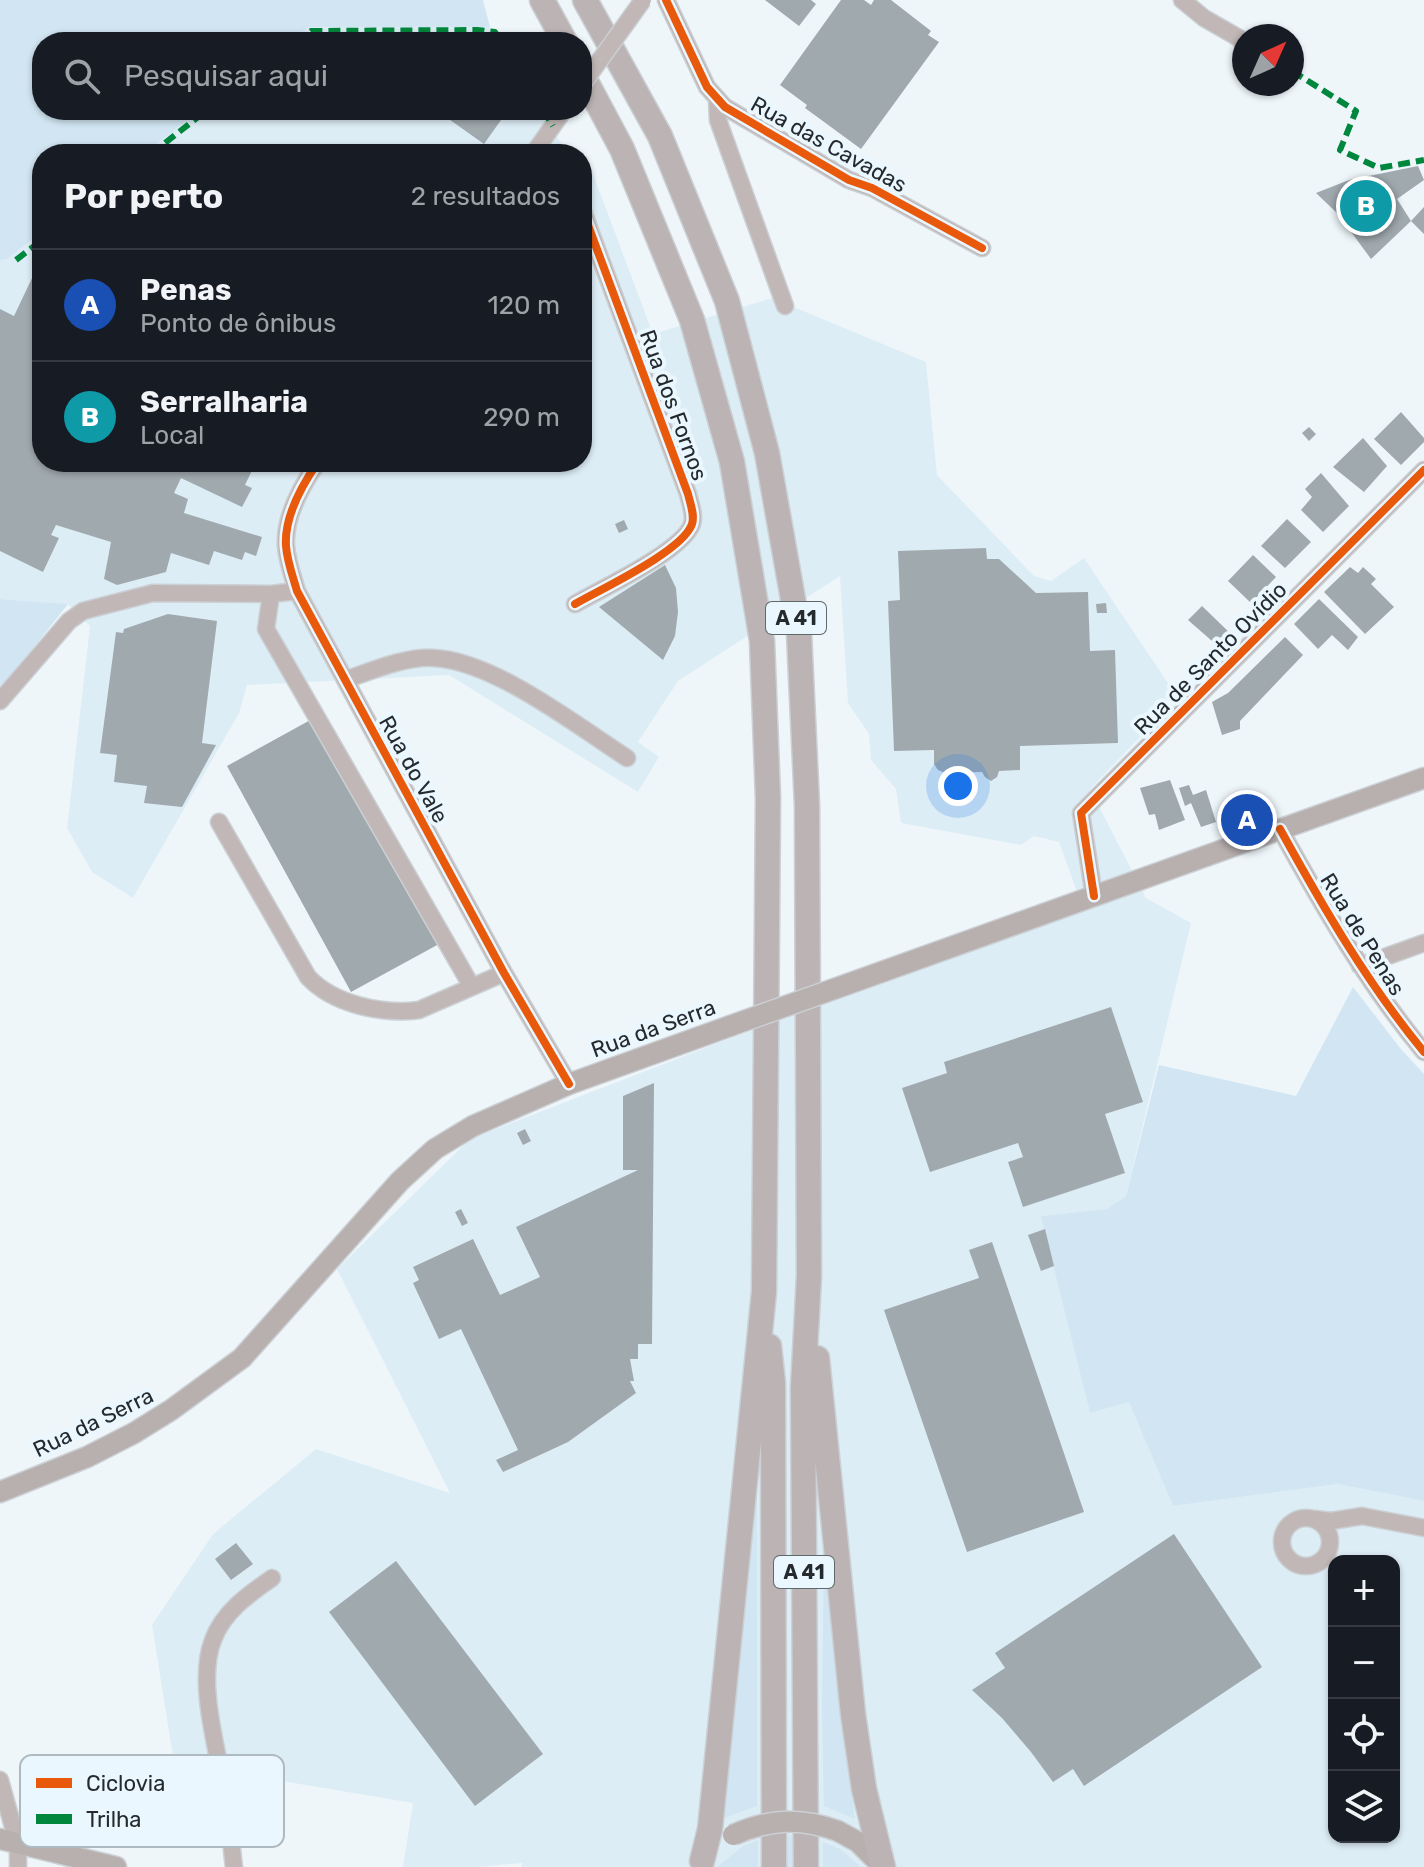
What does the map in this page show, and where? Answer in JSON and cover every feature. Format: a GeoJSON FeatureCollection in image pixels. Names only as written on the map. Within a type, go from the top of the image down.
{"type":"FeatureCollection","features":[{"type":"Feature","properties":{"kind":"highway"},"geometry":{"type":"LineString","coordinates":[[542,0],[560,32]]}},
{"type":"Feature","properties":{"kind":"highway","name":"A 41"},"geometry":{"type":"LineString","coordinates":[[585,0],[660,136],[727,301],[767,453],[799,633],[807,805],[809,1276],[803,1388],[806,1867]]}},
{"type":"Feature","properties":{"kind":"highway","name":"A 41"},"geometry":{"type":"LineString","coordinates":[[592,93],[622,149],[692,320],[732,462],[762,641],[768,798],[764,1292],[773,1383],[774,1867]]}},
{"type":"Feature","properties":{"kind":"highway"},"geometry":{"type":"LineString","coordinates":[[809,1276],[853,1714],[864,1789],[883,1867]]}},
{"type":"Feature","properties":{"kind":"highway"},"geometry":{"type":"LineString","coordinates":[[700,1864],[710,1829],[764,1292]]}},
{"type":"Feature","properties":{"kind":"main road","name":"Rua da Serra"},"geometry":{"type":"LineString","coordinates":[[0,1492],[87,1457],[171,1410],[242,1358],[400,1181],[435,1149],[473,1126],[569,1084],[1424,778]]}},
{"type":"Feature","properties":{"kind":"main road"},"geometry":{"type":"LineString","coordinates":[[700,1864],[733,1835],[756,1825],[790,1820],[819,1823],[838,1831],[858,1842],[883,1867]]}},
{"type":"Feature","properties":{"kind":"main road"},"geometry":{"type":"LineString","coordinates":[[25,1847],[76,1863],[116,1867]]}},
{"type":"Feature","properties":{"kind":"street"},"geometry":{"type":"LineString","coordinates":[[592,71],[643,0]]}},
{"type":"Feature","properties":{"kind":"street","name":"Rua das Cavadas"},"geometry":{"type":"LineString","coordinates":[[666,0],[707,87],[725,107],[849,180],[872,188],[982,248]]}},
{"type":"Feature","properties":{"kind":"street"},"geometry":{"type":"LineString","coordinates":[[1182,0],[1204,18],[1232,34]]}},
{"type":"Feature","properties":{"kind":"street"},"geometry":{"type":"LineString","coordinates":[[717,98],[718,120],[785,306]]}},
{"type":"Feature","properties":{"kind":"street"},"geometry":{"type":"LineString","coordinates":[[540,144],[557,120]]}},
{"type":"Feature","properties":{"kind":"street","name":"Rua dos Fornos"},"geometry":{"type":"LineString","coordinates":[[575,604],[664,553],[687,535],[694,520],[688,494],[592,236]]}},
{"type":"Feature","properties":{"kind":"street","name":"Rua de Santo Ovídio"},"geometry":{"type":"LineString","coordinates":[[1094,896],[1081,813],[1424,470]]}},
{"type":"Feature","properties":{"kind":"street","name":"Rua do Vale"},"geometry":{"type":"LineString","coordinates":[[311,472],[302,485],[291,516],[286,545],[297,591],[504,973],[569,1084]]}},
{"type":"Feature","properties":{"kind":"street"},"geometry":{"type":"LineString","coordinates":[[0,701],[69,621],[83,611],[153,593],[271,594],[297,591]]}},
{"type":"Feature","properties":{"kind":"street"},"geometry":{"type":"LineString","coordinates":[[271,594],[266,629],[472,987]]}},
{"type":"Feature","properties":{"kind":"street"},"geometry":{"type":"LineString","coordinates":[[345,680],[386,666],[432,658],[471,666],[496,675],[627,758]]}},
{"type":"Feature","properties":{"kind":"street"},"geometry":{"type":"LineString","coordinates":[[219,822],[308,977],[330,996],[350,1004],[406,1012],[419,1010],[504,973]]}},
{"type":"Feature","properties":{"kind":"street","name":"Rua de Penas"},"geometry":{"type":"LineString","coordinates":[[1280,829],[1360,966],[1393,1015],[1424,1052]]}},
{"type":"Feature","properties":{"kind":"street"},"geometry":{"type":"LineString","coordinates":[[1360,966],[1424,943]]}},
{"type":"Feature","properties":{"kind":"street"},"geometry":{"type":"LineString","coordinates":[[1350,1518],[1334,1532],[1329,1549],[1320,1562],[1305,1567],[1290,1561],[1283,1547],[1284,1532],[1295,1521],[1331,1521],[1362,1516],[1424,1528]]}},
{"type":"Feature","properties":{"kind":"street"},"geometry":{"type":"LineString","coordinates":[[1311,1519],[1324,1527],[1330,1541]]}},
{"type":"Feature","properties":{"kind":"street"},"geometry":{"type":"LineString","coordinates":[[217,1755],[207,1678],[212,1640],[230,1611],[272,1578]]}},
{"type":"Feature","properties":{"kind":"street"},"geometry":{"type":"LineString","coordinates":[[0,1780],[9,1842],[18,1867]]}},
{"type":"Feature","properties":{"kind":"street"},"geometry":{"type":"LineString","coordinates":[[232,1847],[234,1867]]}},
{"type":"Feature","properties":{"kind":"shaded area"},"geometry":{"type":"Polygon","coordinates":[[[0,0],[483,0],[490,27],[309,27],[302,32],[32,32],[32,120],[188,120],[156,144],[32,144],[32,240],[7,259],[0,260],[0,0]]]}},
{"type":"Feature","properties":{"kind":"shaded area"},"geometry":{"type":"Polygon","coordinates":[[[309,27],[490,27],[493,32],[302,32],[309,27]]]}},
{"type":"Feature","properties":{"kind":"shaded area"},"geometry":{"type":"Polygon","coordinates":[[[188,120],[546,120],[562,144],[156,144],[188,120]]]}},
{"type":"Feature","properties":{"kind":"shaded area"},"geometry":{"type":"Polygon","coordinates":[[[592,173],[653,334],[772,298],[926,362],[937,475],[1034,576],[1051,581],[1084,558],[1178,698],[1090,789],[1146,898],[1191,923],[1126,1196],[1107,1209],[1042,1216],[1090,1413],[1129,1401],[1173,1506],[1338,1484],[1424,1501],[1424,1867],[522,1867],[522,1863],[478,1867],[403,1867],[413,1803],[284,1781],[284,1755],[173,1755],[152,1625],[213,1534],[316,1449],[450,1493],[337,1269],[470,1139],[718,1043],[1084,911],[1059,842],[1034,836],[1021,845],[901,823],[896,789],[871,760],[869,734],[848,703],[840,576],[678,681],[638,742],[659,757],[638,792],[449,675],[247,685],[239,713],[133,898],[92,872],[67,828],[90,626],[68,604],[0,599],[0,260],[7,259],[32,240],[32,472],[592,472],[592,173]]]}},
{"type":"Feature","properties":{"kind":"shaded area"},"geometry":{"type":"Polygon","coordinates":[[[0,599],[68,604],[0,690],[0,599]]]}},
{"type":"Feature","properties":{"kind":"shaded area"},"geometry":{"type":"Polygon","coordinates":[[[1353,987],[1424,1074],[1424,1501],[1338,1484],[1173,1506],[1129,1402],[1090,1413],[1041,1216],[1107,1209],[1126,1196],[1159,1065],[1296,1096],[1353,987]]]}},
{"type":"Feature","properties":{"kind":"shaded area"},"geometry":{"type":"Polygon","coordinates":[[[757,1478],[757,1806],[721,1819],[749,1534],[757,1478]]]}},
{"type":"Feature","properties":{"kind":"shaded area"},"geometry":{"type":"Polygon","coordinates":[[[824,1546],[837,1613],[855,1819],[824,1806],[824,1546]]]}},
{"type":"Feature","properties":{"kind":"shaded area"},"geometry":{"type":"Polygon","coordinates":[[[784,1835],[796,1835],[796,1867],[784,1867],[784,1835]]]}},
{"type":"Feature","properties":{"kind":"shaded area"},"geometry":{"type":"Polygon","coordinates":[[[758,1840],[758,1867],[717,1867],[743,1846],[758,1840]]]}},
{"type":"Feature","properties":{"kind":"shaded area"},"geometry":{"type":"Polygon","coordinates":[[[823,1842],[840,1849],[861,1867],[823,1867],[823,1842]]]}},
{"type":"Feature","properties":{"kind":"building"},"geometry":{"type":"Polygon","coordinates":[[[765,0],[811,0],[816,4],[799,26],[765,0]]]}},
{"type":"Feature","properties":{"kind":"building"},"geometry":{"type":"Polygon","coordinates":[[[841,0],[864,0],[871,5],[874,0],[891,0],[931,31],[928,35],[939,42],[861,149],[805,108],[807,105],[780,85],[841,0]]]}},
{"type":"Feature","properties":{"kind":"building"},"geometry":{"type":"Polygon","coordinates":[[[450,120],[501,120],[484,144],[450,120]]]}},
{"type":"Feature","properties":{"kind":"building"},"geometry":{"type":"Polygon","coordinates":[[[1418,166],[1424,180],[1397,199],[1411,221],[1371,259],[1338,214],[1316,193],[1349,180],[1418,166]]]}},
{"type":"Feature","properties":{"kind":"building"},"geometry":{"type":"Polygon","coordinates":[[[1424,207],[1424,234],[1411,221],[1424,207]]]}},
{"type":"Feature","properties":{"kind":"building"},"geometry":{"type":"Polygon","coordinates":[[[32,278],[32,472],[251,472],[245,485],[252,488],[242,507],[181,478],[174,493],[188,499],[184,513],[262,537],[256,556],[245,552],[242,560],[214,551],[209,565],[171,553],[166,572],[117,585],[104,579],[111,542],[56,525],[51,535],[59,538],[43,572],[0,551],[0,309],[14,316],[32,278]]]}},
{"type":"Feature","properties":{"kind":"building"},"geometry":{"type":"Polygon","coordinates":[[[1401,412],[1424,438],[1424,442],[1401,465],[1374,439],[1401,412]]]}},
{"type":"Feature","properties":{"kind":"building"},"geometry":{"type":"Polygon","coordinates":[[[1309,427],[1316,434],[1309,441],[1302,433],[1309,427]]]}},
{"type":"Feature","properties":{"kind":"building"},"geometry":{"type":"Polygon","coordinates":[[[1363,438],[1387,466],[1364,492],[1333,467],[1363,438]]]}},
{"type":"Feature","properties":{"kind":"building"},"geometry":{"type":"Polygon","coordinates":[[[1321,473],[1349,506],[1323,532],[1301,510],[1312,497],[1305,489],[1321,473]]]}},
{"type":"Feature","properties":{"kind":"building"},"geometry":{"type":"Polygon","coordinates":[[[1287,519],[1311,542],[1285,568],[1261,546],[1287,519]]]}},
{"type":"Feature","properties":{"kind":"building"},"geometry":{"type":"Polygon","coordinates":[[[624,520],[628,529],[619,533],[615,524],[624,520]]]}},
{"type":"Feature","properties":{"kind":"building"},"geometry":{"type":"Polygon","coordinates":[[[986,548],[987,559],[999,559],[1036,593],[1088,592],[1090,651],[1115,650],[1118,743],[1020,746],[1020,770],[999,771],[991,781],[982,772],[945,773],[938,770],[934,764],[934,750],[894,751],[888,601],[900,600],[898,551],[986,548]]]}},
{"type":"Feature","properties":{"kind":"building"},"geometry":{"type":"Polygon","coordinates":[[[1253,555],[1276,577],[1251,603],[1228,581],[1253,555]]]}},
{"type":"Feature","properties":{"kind":"building"},"geometry":{"type":"Polygon","coordinates":[[[665,565],[676,588],[678,612],[675,636],[663,660],[599,607],[665,565]]]}},
{"type":"Feature","properties":{"kind":"building"},"geometry":{"type":"Polygon","coordinates":[[[1350,567],[1358,573],[1363,567],[1376,579],[1371,584],[1394,607],[1365,634],[1324,592],[1350,567]]]}},
{"type":"Feature","properties":{"kind":"building"},"geometry":{"type":"Polygon","coordinates":[[[1319,599],[1358,637],[1348,650],[1332,635],[1318,649],[1294,624],[1319,599]]]}},
{"type":"Feature","properties":{"kind":"building"},"geometry":{"type":"Polygon","coordinates":[[[1106,603],[1107,613],[1097,613],[1096,604],[1106,603]]]}},
{"type":"Feature","properties":{"kind":"building"},"geometry":{"type":"Polygon","coordinates":[[[1202,606],[1232,635],[1220,648],[1188,620],[1202,606]]]}},
{"type":"Feature","properties":{"kind":"building"},"geometry":{"type":"Polygon","coordinates":[[[168,614],[217,621],[202,743],[216,745],[182,807],[144,803],[147,786],[114,782],[117,755],[100,753],[116,632],[123,633],[124,629],[168,614]]]}},
{"type":"Feature","properties":{"kind":"building"},"geometry":{"type":"Polygon","coordinates":[[[1285,637],[1303,655],[1240,721],[1240,729],[1222,735],[1212,702],[1228,693],[1285,637]]]}},
{"type":"Feature","properties":{"kind":"building"},"geometry":{"type":"Polygon","coordinates":[[[314,718],[439,944],[351,992],[227,766],[314,718]]]}},
{"type":"Feature","properties":{"kind":"building"},"geometry":{"type":"Polygon","coordinates":[[[1170,780],[1185,820],[1159,830],[1155,814],[1149,815],[1140,788],[1170,780]]]}},
{"type":"Feature","properties":{"kind":"building"},"geometry":{"type":"Polygon","coordinates":[[[1189,785],[1193,795],[1206,790],[1216,822],[1201,827],[1191,803],[1185,806],[1179,788],[1189,785]]]}},
{"type":"Feature","properties":{"kind":"building"},"geometry":{"type":"Polygon","coordinates":[[[1111,1007],[1143,1102],[1105,1114],[1125,1173],[1023,1207],[1008,1162],[1023,1157],[1018,1143],[930,1172],[902,1088],[947,1073],[944,1062],[1111,1007]]]}},
{"type":"Feature","properties":{"kind":"building"},"geometry":{"type":"Polygon","coordinates":[[[654,1083],[652,1344],[638,1344],[638,1359],[630,1359],[634,1381],[630,1381],[636,1393],[568,1442],[503,1472],[496,1460],[518,1450],[461,1329],[439,1339],[413,1283],[419,1280],[413,1267],[473,1239],[500,1295],[540,1277],[516,1227],[638,1170],[623,1170],[623,1096],[654,1083]]]}},
{"type":"Feature","properties":{"kind":"building"},"geometry":{"type":"Polygon","coordinates":[[[525,1129],[531,1141],[523,1145],[517,1133],[525,1129]]]}},
{"type":"Feature","properties":{"kind":"building"},"geometry":{"type":"Polygon","coordinates":[[[461,1209],[468,1223],[462,1226],[455,1212],[461,1209]]]}},
{"type":"Feature","properties":{"kind":"building"},"geometry":{"type":"Polygon","coordinates":[[[1045,1229],[1054,1266],[1041,1271],[1028,1235],[1045,1229]]]}},
{"type":"Feature","properties":{"kind":"building"},"geometry":{"type":"Polygon","coordinates":[[[992,1242],[1084,1512],[967,1552],[884,1310],[979,1278],[969,1250],[992,1242]]]}},
{"type":"Feature","properties":{"kind":"building"},"geometry":{"type":"Polygon","coordinates":[[[1174,1534],[1262,1667],[1084,1786],[1073,1769],[1053,1782],[1002,1718],[972,1690],[1005,1668],[995,1653],[1174,1534]]]}},
{"type":"Feature","properties":{"kind":"building"},"geometry":{"type":"Polygon","coordinates":[[[236,1543],[253,1564],[231,1580],[215,1559],[236,1543]]]}},
{"type":"Feature","properties":{"kind":"building"},"geometry":{"type":"Polygon","coordinates":[[[396,1561],[543,1754],[475,1806],[329,1612],[396,1561]]]}},
{"type":"Feature","properties":{"kind":"marked path"},"geometry":{"type":"LineString","coordinates":[[310,32],[495,32]]}},
{"type":"Feature","properties":{"kind":"marked path"},"geometry":{"type":"LineString","coordinates":[[1304,78],[1356,111],[1340,150],[1379,168],[1424,160]]}},
{"type":"Feature","properties":{"kind":"marked path"},"geometry":{"type":"LineString","coordinates":[[164,144],[194,120]]}},
{"type":"Feature","properties":{"kind":"marked path"},"geometry":{"type":"LineString","coordinates":[[549,120],[553,126]]}},
{"type":"Feature","properties":{"kind":"marked path"},"geometry":{"type":"LineString","coordinates":[[16,260],[32,248]]}},
{"type":"Feature","properties":{"kind":"cycle path"},"geometry":{"type":"LineString","coordinates":[[666,0],[707,87],[725,107],[849,180],[872,188],[982,248]]}},
{"type":"Feature","properties":{"kind":"cycle path"},"geometry":{"type":"LineString","coordinates":[[575,604],[674,546],[685,535],[693,517],[688,494],[592,236]]}},
{"type":"Feature","properties":{"kind":"cycle path"},"geometry":{"type":"LineString","coordinates":[[1094,896],[1081,813],[1424,470]]}},
{"type":"Feature","properties":{"kind":"cycle path"},"geometry":{"type":"LineString","coordinates":[[312,472],[291,512],[286,535],[290,569],[297,591],[504,973],[569,1084]]}},
{"type":"Feature","properties":{"kind":"cycle path"},"geometry":{"type":"LineString","coordinates":[[1280,829],[1347,944],[1424,1052]]}},
{"type":"Feature","properties":{"kind":"place","name":"Serralharia"},"geometry":{"type":"Point","coordinates":[1366,206]}},
{"type":"Feature","properties":{"kind":"place","name":"Penas"},"geometry":{"type":"Point","coordinates":[1247,820]}}]}
